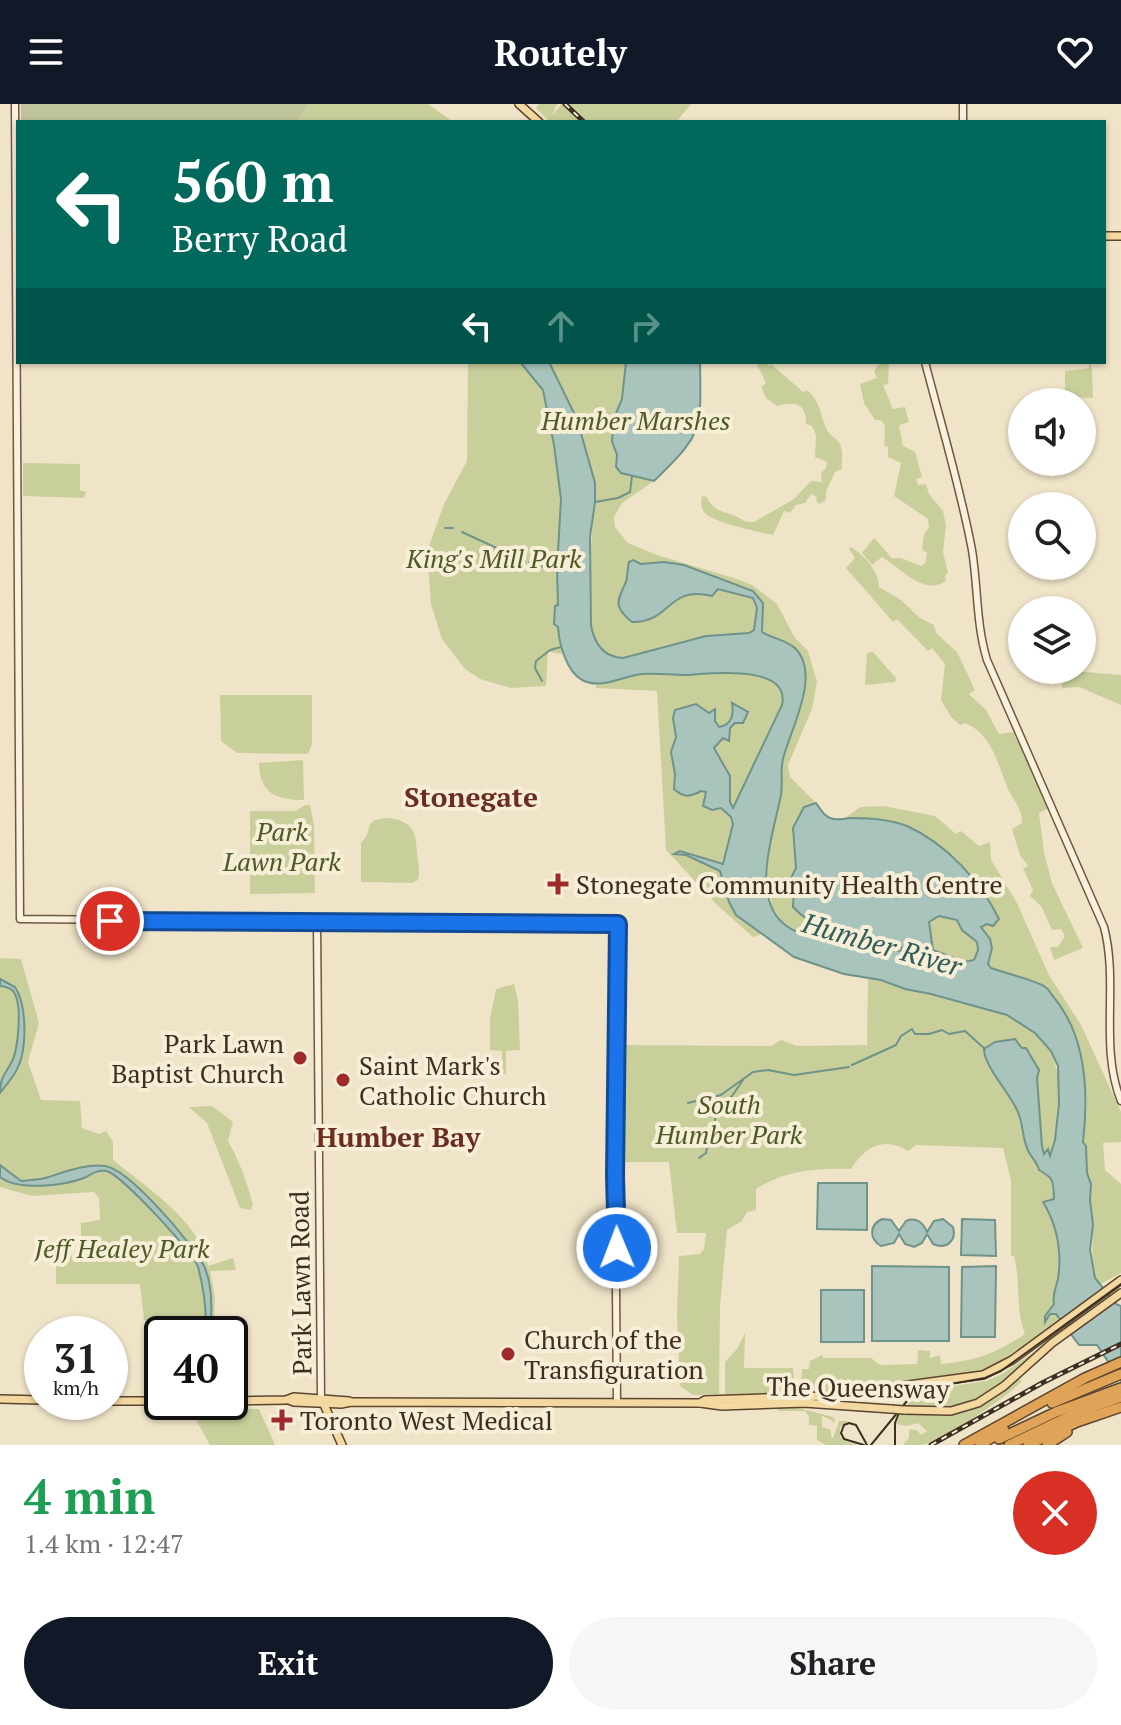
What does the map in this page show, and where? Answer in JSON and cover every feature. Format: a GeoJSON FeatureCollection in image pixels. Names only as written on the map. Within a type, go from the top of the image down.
{"type":"FeatureCollection","features":[{"type":"Feature","properties":{"kind":"highway"},"geometry":{"type":"LineString","coordinates":[[987,1445],[1091,1385],[1121,1362]]}},
{"type":"Feature","properties":{"kind":"highway"},"geometry":{"type":"LineString","coordinates":[[980,1445],[1030,1415],[1121,1372]]}},
{"type":"Feature","properties":{"kind":"highway"},"geometry":{"type":"LineString","coordinates":[[964,1445],[1067,1389],[1091,1385],[1121,1388]]}},
{"type":"Feature","properties":{"kind":"highway"},"geometry":{"type":"LineString","coordinates":[[1047,1445],[1111,1408],[1121,1397]]}},
{"type":"Feature","properties":{"kind":"highway"},"geometry":{"type":"LineString","coordinates":[[1009,1445],[1111,1408]]}},
{"type":"Feature","properties":{"kind":"highway"},"geometry":{"type":"LineString","coordinates":[[1028,1445],[1111,1408]]}},
{"type":"Feature","properties":{"kind":"main road"},"geometry":{"type":"LineString","coordinates":[[519,104],[536,119]]}},
{"type":"Feature","properties":{"kind":"main road","name":"The Queensway"},"geometry":{"type":"LineString","coordinates":[[700,1403],[705,1400],[826,1396],[983,1375],[1012,1360],[1121,1280]]}},
{"type":"Feature","properties":{"kind":"main road","name":"The Queensway"},"geometry":{"type":"LineString","coordinates":[[248,1401],[617,1402],[729,1406],[804,1403],[943,1412],[978,1403],[1004,1386],[1052,1343],[1121,1293]]}},
{"type":"Feature","properties":{"kind":"main road"},"geometry":{"type":"LineString","coordinates":[[0,1399],[24,1400]]}},
{"type":"Feature","properties":{"kind":"main road","name":"The Queensway"},"geometry":{"type":"LineString","coordinates":[[322,1401],[351,1402]]}},
{"type":"Feature","properties":{"kind":"main road","name":"Park Lawn Road"},"geometry":{"type":"LineString","coordinates":[[322,1401],[342,1445]]}},
{"type":"Feature","properties":{"kind":"main road"},"geometry":{"type":"LineString","coordinates":[[330,1421],[333,1408],[341,1404]]}},
{"type":"Feature","properties":{"kind":"street"},"geometry":{"type":"LineString","coordinates":[[15,104],[16,267]]}},
{"type":"Feature","properties":{"kind":"street"},"geometry":{"type":"LineString","coordinates":[[17,364],[20,919],[618,924],[615,1176],[617,1402]]}},
{"type":"Feature","properties":{"kind":"street"},"geometry":{"type":"LineString","coordinates":[[926,364],[971,545],[978,588],[979,627],[987,660],[1104,927],[1111,965],[1111,1059],[1121,1101]]}},
{"type":"Feature","properties":{"kind":"street","name":"Park Lawn Road"},"geometry":{"type":"LineString","coordinates":[[317,923],[322,1401]]}},
{"type":"Feature","properties":{"kind":"green space"},"geometry":{"type":"Polygon","coordinates":[[[21,104],[309,104],[297,120],[21,120],[21,104]]]}},
{"type":"Feature","properties":{"kind":"green space"},"geometry":{"type":"Polygon","coordinates":[[[309,104],[428,104],[450,120],[297,120],[309,104]]]}},
{"type":"Feature","properties":{"kind":"green space"},"geometry":{"type":"Polygon","coordinates":[[[539,104],[557,104],[552,115],[562,104],[691,104],[678,120],[548,120],[536,108],[539,104]]]}},
{"type":"Feature","properties":{"kind":"green space","name":"King's Mill Park"},"geometry":{"type":"Polygon","coordinates":[[[468,364],[522,364],[543,390],[561,487],[558,627],[559,641],[565,654],[548,652],[546,686],[511,688],[480,679],[465,669],[442,639],[431,604],[427,552],[444,504],[467,461],[468,364]]]}},
{"type":"Feature","properties":{"kind":"green space","name":"Humber Marshes"},"geometry":{"type":"Polygon","coordinates":[[[550,364],[700,364],[701,415],[693,440],[654,481],[622,503],[614,517],[615,527],[628,543],[752,585],[777,604],[795,638],[808,651],[817,682],[812,709],[788,765],[790,777],[816,803],[804,807],[794,828],[795,869],[789,882],[794,893],[793,907],[804,917],[829,930],[901,946],[902,951],[844,946],[801,933],[783,923],[772,907],[767,874],[770,839],[780,797],[783,761],[803,700],[806,676],[796,649],[762,636],[726,634],[623,658],[603,651],[594,634],[590,610],[594,482],[581,435],[550,364]]]}},
{"type":"Feature","properties":{"kind":"green space"},"geometry":{"type":"Polygon","coordinates":[[[757,364],[771,364],[803,392],[807,390],[818,405],[827,430],[839,442],[842,451],[842,469],[835,472],[826,491],[826,500],[819,504],[817,497],[811,494],[805,503],[796,505],[790,513],[784,511],[773,535],[719,521],[706,514],[701,506],[702,496],[707,497],[718,510],[754,522],[794,499],[811,481],[822,482],[821,473],[827,462],[815,457],[816,435],[812,426],[806,424],[802,408],[795,404],[777,406],[766,398],[761,387],[766,383],[757,364]]]}},
{"type":"Feature","properties":{"kind":"green space"},"geometry":{"type":"Polygon","coordinates":[[[879,364],[889,364],[888,384],[883,385],[893,409],[905,407],[909,422],[899,425],[903,446],[915,452],[922,477],[916,479],[918,485],[926,484],[929,494],[943,511],[946,525],[943,552],[948,573],[946,581],[937,585],[913,579],[882,557],[872,565],[862,553],[874,538],[892,558],[921,566],[927,553],[922,549],[924,534],[929,528],[928,519],[894,496],[901,463],[888,457],[888,447],[884,446],[885,426],[881,420],[875,420],[864,403],[860,384],[877,378],[874,371],[879,364]]]}},
{"type":"Feature","properties":{"kind":"green space"},"geometry":{"type":"Polygon","coordinates":[[[1090,364],[1093,388],[1065,388],[1065,371],[1089,368],[1090,364]]]}},
{"type":"Feature","properties":{"kind":"green space"},"geometry":{"type":"Polygon","coordinates":[[[23,463],[80,464],[80,490],[86,492],[84,498],[23,496],[23,463]]]}},
{"type":"Feature","properties":{"kind":"green space"},"geometry":{"type":"Polygon","coordinates":[[[851,547],[870,564],[879,587],[934,625],[936,633],[957,652],[975,690],[969,694],[986,710],[999,734],[1013,732],[1049,808],[1039,813],[1044,852],[1052,883],[1083,948],[1054,960],[1050,947],[1058,947],[1065,936],[1061,929],[1052,930],[1041,906],[1030,896],[1033,890],[1023,868],[1028,866],[1020,855],[1012,829],[1022,823],[1021,813],[993,751],[974,728],[965,723],[960,725],[951,717],[941,700],[945,664],[932,648],[928,651],[897,619],[893,622],[846,568],[855,558],[849,549],[851,547]]]}},
{"type":"Feature","properties":{"kind":"green space"},"geometry":{"type":"Polygon","coordinates":[[[870,652],[896,678],[895,682],[865,685],[867,654],[870,652]]]}},
{"type":"Feature","properties":{"kind":"green space"},"geometry":{"type":"Polygon","coordinates":[[[744,673],[774,683],[783,700],[735,808],[730,842],[722,865],[730,905],[737,915],[762,934],[753,937],[716,904],[666,850],[657,691],[596,688],[596,684],[643,674],[744,673]]]}},
{"type":"Feature","properties":{"kind":"green space"},"geometry":{"type":"Polygon","coordinates":[[[1096,673],[1121,675],[1121,705],[1079,687],[1062,688],[1062,684],[1096,684],[1096,673]]]}},
{"type":"Feature","properties":{"kind":"green space","name":"Park Lawn Park"},"geometry":{"type":"Polygon","coordinates":[[[220,695],[312,695],[312,744],[308,754],[237,753],[221,741],[220,695]]]}},
{"type":"Feature","properties":{"kind":"green space"},"geometry":{"type":"Polygon","coordinates":[[[303,760],[304,800],[286,799],[271,793],[262,782],[259,763],[303,760]]]}},
{"type":"Feature","properties":{"kind":"green space","name":"Park Lawn Park"},"geometry":{"type":"Polygon","coordinates":[[[310,805],[314,826],[315,893],[250,894],[250,811],[296,811],[310,805]]]}},
{"type":"Feature","properties":{"kind":"green space"},"geometry":{"type":"Polygon","coordinates":[[[884,806],[935,816],[956,834],[961,831],[979,846],[990,842],[991,860],[1017,903],[1049,975],[1081,1025],[1121,1112],[1121,1142],[1103,1143],[1105,1170],[1121,1184],[1121,1273],[1099,1285],[1093,1262],[1093,1222],[1086,1146],[1083,1142],[1085,1078],[1075,1034],[1054,998],[1038,985],[998,971],[988,964],[990,949],[981,927],[999,919],[981,894],[978,882],[954,858],[874,818],[845,818],[860,807],[884,806]]]}},
{"type":"Feature","properties":{"kind":"green space"},"geometry":{"type":"Polygon","coordinates":[[[390,818],[406,824],[414,833],[418,880],[412,883],[361,882],[361,843],[372,822],[390,818]]]}},
{"type":"Feature","properties":{"kind":"green space"},"geometry":{"type":"Polygon","coordinates":[[[939,916],[957,920],[962,930],[977,942],[975,960],[964,962],[933,950],[929,920],[939,916]]]}},
{"type":"Feature","properties":{"kind":"green space","name":"Jeff Healey Park"},"geometry":{"type":"Polygon","coordinates":[[[0,958],[21,959],[39,1023],[28,1062],[41,1100],[80,1101],[82,1128],[99,1134],[106,1131],[113,1142],[113,1160],[184,1220],[203,1250],[208,1266],[233,1258],[236,1270],[210,1271],[215,1297],[214,1316],[144,1316],[144,1320],[140,1284],[56,1284],[56,1256],[81,1255],[81,1223],[100,1220],[99,1198],[94,1192],[32,1196],[0,1187],[0,958]]]}},
{"type":"Feature","properties":{"kind":"green space","name":"South Humber Park"},"geometry":{"type":"Polygon","coordinates":[[[868,977],[1007,1015],[1036,1033],[1053,1056],[1059,1102],[1050,1156],[1044,1154],[1042,1146],[1039,1069],[1026,1049],[1008,1040],[1003,1041],[989,1068],[1004,1085],[1016,1108],[1031,1157],[1043,1172],[1051,1175],[1054,1199],[1043,1203],[1055,1228],[1059,1247],[1055,1303],[1059,1319],[1000,1362],[979,1371],[809,1393],[804,1391],[801,1385],[802,1369],[809,1369],[810,1361],[822,1355],[823,1358],[871,1358],[880,1365],[917,1364],[918,1350],[930,1351],[930,1358],[940,1355],[941,1364],[985,1355],[1025,1334],[1020,1315],[1016,1266],[1014,1256],[1011,1256],[1011,1180],[1003,1148],[916,1145],[908,1151],[884,1144],[869,1149],[851,1169],[802,1172],[756,1189],[756,1210],[747,1212],[742,1221],[727,1230],[720,1306],[719,1394],[693,1395],[680,1386],[677,1314],[679,1256],[700,1254],[704,1249],[706,1233],[677,1233],[669,1162],[624,1162],[625,1045],[771,1046],[781,1040],[797,1046],[867,1045],[868,977]]]}},
{"type":"Feature","properties":{"kind":"green space"},"geometry":{"type":"Polygon","coordinates":[[[514,984],[518,1000],[520,1050],[506,1051],[506,1074],[502,1074],[502,1051],[490,1050],[490,1019],[496,989],[514,984]]]}},
{"type":"Feature","properties":{"kind":"green space"},"geometry":{"type":"Polygon","coordinates":[[[212,1106],[233,1122],[228,1141],[246,1180],[253,1205],[251,1210],[240,1208],[207,1123],[189,1107],[212,1106]]]}},
{"type":"Feature","properties":{"kind":"green space"},"geometry":{"type":"Polygon","coordinates":[[[745,1333],[744,1368],[793,1368],[795,1389],[792,1393],[725,1394],[725,1362],[737,1349],[745,1333]]]}},
{"type":"Feature","properties":{"kind":"green space"},"geometry":{"type":"Polygon","coordinates":[[[1047,1343],[982,1398],[956,1408],[906,1407],[922,1391],[986,1381],[1002,1374],[1047,1343]]]}},
{"type":"Feature","properties":{"kind":"green space"},"geometry":{"type":"Polygon","coordinates":[[[1017,1378],[1022,1381],[958,1428],[922,1445],[903,1445],[909,1438],[909,1429],[917,1430],[921,1435],[927,1431],[918,1423],[907,1426],[896,1424],[900,1414],[950,1414],[976,1407],[1003,1391],[1017,1378]]]}},
{"type":"Feature","properties":{"kind":"green space"},"geometry":{"type":"Polygon","coordinates":[[[777,1408],[798,1408],[833,1417],[835,1420],[833,1425],[833,1421],[822,1416],[822,1427],[831,1430],[833,1438],[839,1421],[848,1421],[840,1428],[840,1437],[858,1445],[826,1445],[817,1440],[817,1426],[809,1425],[805,1411],[778,1411],[777,1408]]]}},
{"type":"Feature","properties":{"kind":"green space"},"geometry":{"type":"Polygon","coordinates":[[[248,1409],[259,1409],[275,1445],[210,1445],[196,1420],[248,1420],[248,1409]]]}},
{"type":"Feature","properties":{"kind":"water"},"geometry":{"type":"Polygon","coordinates":[[[522,364],[550,364],[577,419],[595,483],[590,537],[591,625],[594,637],[605,652],[623,658],[706,636],[754,630],[757,608],[753,598],[718,589],[712,596],[686,596],[655,617],[632,622],[618,604],[629,562],[633,560],[641,564],[664,562],[684,565],[753,591],[763,603],[762,632],[791,645],[803,659],[805,687],[783,759],[781,795],[767,862],[768,897],[774,912],[784,924],[809,937],[825,941],[902,951],[901,946],[829,930],[804,917],[793,907],[794,892],[789,882],[796,868],[793,828],[804,807],[816,803],[834,819],[886,820],[907,826],[936,843],[961,865],[992,905],[999,919],[993,926],[987,924],[981,927],[990,939],[992,948],[988,964],[991,968],[1044,986],[1063,1010],[1078,1045],[1085,1083],[1083,1142],[1091,1184],[1093,1225],[1090,1250],[1095,1278],[1121,1306],[1121,1381],[1097,1345],[1079,1345],[1056,1314],[1050,1314],[1045,1322],[1045,1316],[1054,1304],[1059,1269],[1055,1229],[1043,1202],[1054,1199],[1053,1184],[1051,1178],[1039,1170],[1028,1151],[1017,1110],[988,1063],[984,1049],[995,1042],[1015,1039],[1022,1048],[1026,1048],[1039,1070],[1042,1146],[1044,1154],[1048,1149],[1050,1156],[1059,1104],[1058,1066],[1051,1051],[1035,1033],[1007,1015],[881,980],[844,974],[794,957],[736,915],[720,871],[686,855],[674,854],[680,851],[723,864],[733,824],[731,817],[721,808],[712,810],[703,806],[706,792],[687,796],[674,789],[671,752],[676,737],[675,710],[696,704],[709,713],[715,709],[715,721],[719,727],[731,718],[732,703],[748,712],[743,723],[735,723],[730,728],[729,741],[723,738],[714,748],[730,776],[730,802],[733,808],[782,705],[781,692],[774,682],[746,674],[642,674],[597,684],[576,676],[562,648],[558,627],[554,624],[555,606],[558,605],[561,499],[543,390],[522,364]],[[939,916],[929,922],[933,950],[964,962],[974,960],[977,942],[962,930],[957,920],[939,916]]]}},
{"type":"Feature","properties":{"kind":"water"},"geometry":{"type":"Polygon","coordinates":[[[626,364],[700,364],[696,429],[682,452],[654,481],[621,473],[616,467],[617,455],[612,441],[614,418],[622,399],[626,364]]]}},
{"type":"Feature","properties":{"kind":"water"},"geometry":{"type":"Polygon","coordinates":[[[0,979],[15,987],[19,995],[24,1027],[21,1059],[0,1093],[2,1080],[15,1053],[19,1020],[15,995],[11,989],[0,986],[0,979]]]}},
{"type":"Feature","properties":{"kind":"water"},"geometry":{"type":"Polygon","coordinates":[[[0,1165],[21,1181],[98,1165],[116,1170],[144,1193],[198,1256],[207,1274],[211,1316],[206,1316],[198,1267],[193,1259],[155,1214],[114,1175],[99,1171],[65,1183],[41,1186],[18,1184],[0,1177],[0,1165]]]}},
{"type":"Feature","properties":{"kind":"water"},"geometry":{"type":"Polygon","coordinates":[[[818,1183],[867,1183],[867,1230],[817,1229],[818,1183]]]}},
{"type":"Feature","properties":{"kind":"water"},"geometry":{"type":"Polygon","coordinates":[[[882,1219],[891,1220],[899,1231],[906,1221],[916,1220],[927,1232],[934,1221],[943,1219],[953,1227],[954,1232],[952,1240],[942,1246],[933,1244],[927,1234],[922,1243],[914,1247],[905,1244],[899,1234],[894,1243],[881,1246],[874,1240],[872,1232],[882,1219]]]}},
{"type":"Feature","properties":{"kind":"water"},"geometry":{"type":"Polygon","coordinates":[[[962,1219],[995,1220],[996,1256],[961,1255],[962,1219]]]}},
{"type":"Feature","properties":{"kind":"water"},"geometry":{"type":"Polygon","coordinates":[[[872,1266],[949,1267],[949,1341],[872,1341],[872,1266]]]}},
{"type":"Feature","properties":{"kind":"water"},"geometry":{"type":"Polygon","coordinates":[[[996,1266],[995,1337],[961,1337],[962,1267],[996,1266]]]}},
{"type":"Feature","properties":{"kind":"water"},"geometry":{"type":"Polygon","coordinates":[[[821,1290],[864,1290],[864,1342],[821,1342],[821,1290]]]}},
{"type":"Feature","properties":{"kind":"waterway"},"geometry":{"type":"LineString","coordinates":[[595,502],[618,498],[630,492],[632,476]]}},
{"type":"Feature","properties":{"kind":"waterway"},"geometry":{"type":"LineString","coordinates":[[445,528],[453,528]]}},
{"type":"Feature","properties":{"kind":"waterway"},"geometry":{"type":"LineString","coordinates":[[462,532],[525,561]]}},
{"type":"Feature","properties":{"kind":"waterway"},"geometry":{"type":"LineString","coordinates":[[529,562],[558,572]]}},
{"type":"Feature","properties":{"kind":"waterway"},"geometry":{"type":"LineString","coordinates":[[542,681],[535,668],[536,661],[550,650],[561,647]]}},
{"type":"Feature","properties":{"kind":"waterway"},"geometry":{"type":"LineString","coordinates":[[852,1065],[896,1045],[901,1036],[912,1029],[915,1034],[965,1031],[985,1049]]}},
{"type":"Feature","properties":{"kind":"waterway"},"geometry":{"type":"LineString","coordinates":[[688,1103],[721,1095],[753,1072],[768,1070],[794,1075],[849,1067]]}},
{"type":"Feature","properties":{"kind":"waterway"},"geometry":{"type":"LineString","coordinates":[[699,1158],[706,1153],[713,1135],[717,1106],[732,1096],[743,1080]]}},
{"type":"Feature","properties":{"kind":"tram line"},"geometry":{"type":"LineString","coordinates":[[871,1445],[916,1390],[985,1378],[1001,1371],[1121,1284]]}},
{"type":"Feature","properties":{"kind":"tram line"},"geometry":{"type":"LineString","coordinates":[[895,1445],[895,1423],[899,1413]]}},
{"type":"Feature","properties":{"kind":"tram line"},"geometry":{"type":"LineString","coordinates":[[864,1445],[844,1439],[841,1433],[844,1425],[856,1425],[867,1445]]}},
{"type":"Feature","properties":{"kind":"railway"},"geometry":{"type":"LineString","coordinates":[[565,104],[582,120]]}},
{"type":"Feature","properties":{"kind":"railway"},"geometry":{"type":"LineString","coordinates":[[931,1445],[1042,1383],[1121,1344]]}},
{"type":"Feature","properties":{"kind":"place","name":"Stonegate Community Health Centre"},"geometry":{"type":"Point","coordinates":[558,884]}},
{"type":"Feature","properties":{"kind":"place","name":"Park Lawn Baptist Church"},"geometry":{"type":"Point","coordinates":[300,1058]}},
{"type":"Feature","properties":{"kind":"place","name":"Saint Mark's Catholic Church"},"geometry":{"type":"Point","coordinates":[343,1080]}},
{"type":"Feature","properties":{"kind":"place","name":"Church of the Transfiguration"},"geometry":{"type":"Point","coordinates":[508,1354]}},
{"type":"Feature","properties":{"kind":"place","name":"Toronto West Medical"},"geometry":{"type":"Point","coordinates":[282,1420]}},
{"type":"Feature","properties":{"kind":"district","name":"Stonegate"},"geometry":{"type":"Point","coordinates":[471,796]}},
{"type":"Feature","properties":{"kind":"district","name":"Humber Bay"},"geometry":{"type":"Point","coordinates":[398,1136]}},
{"type":"Feature","properties":{"kind":"route"},"geometry":{"type":"LineString","coordinates":[[110,921],[618,924],[617,1248]]}},
{"type":"Feature","properties":{"kind":"water label","name":"Humber River"},"geometry":{"type":"Point","coordinates":[882,944]}}]}
